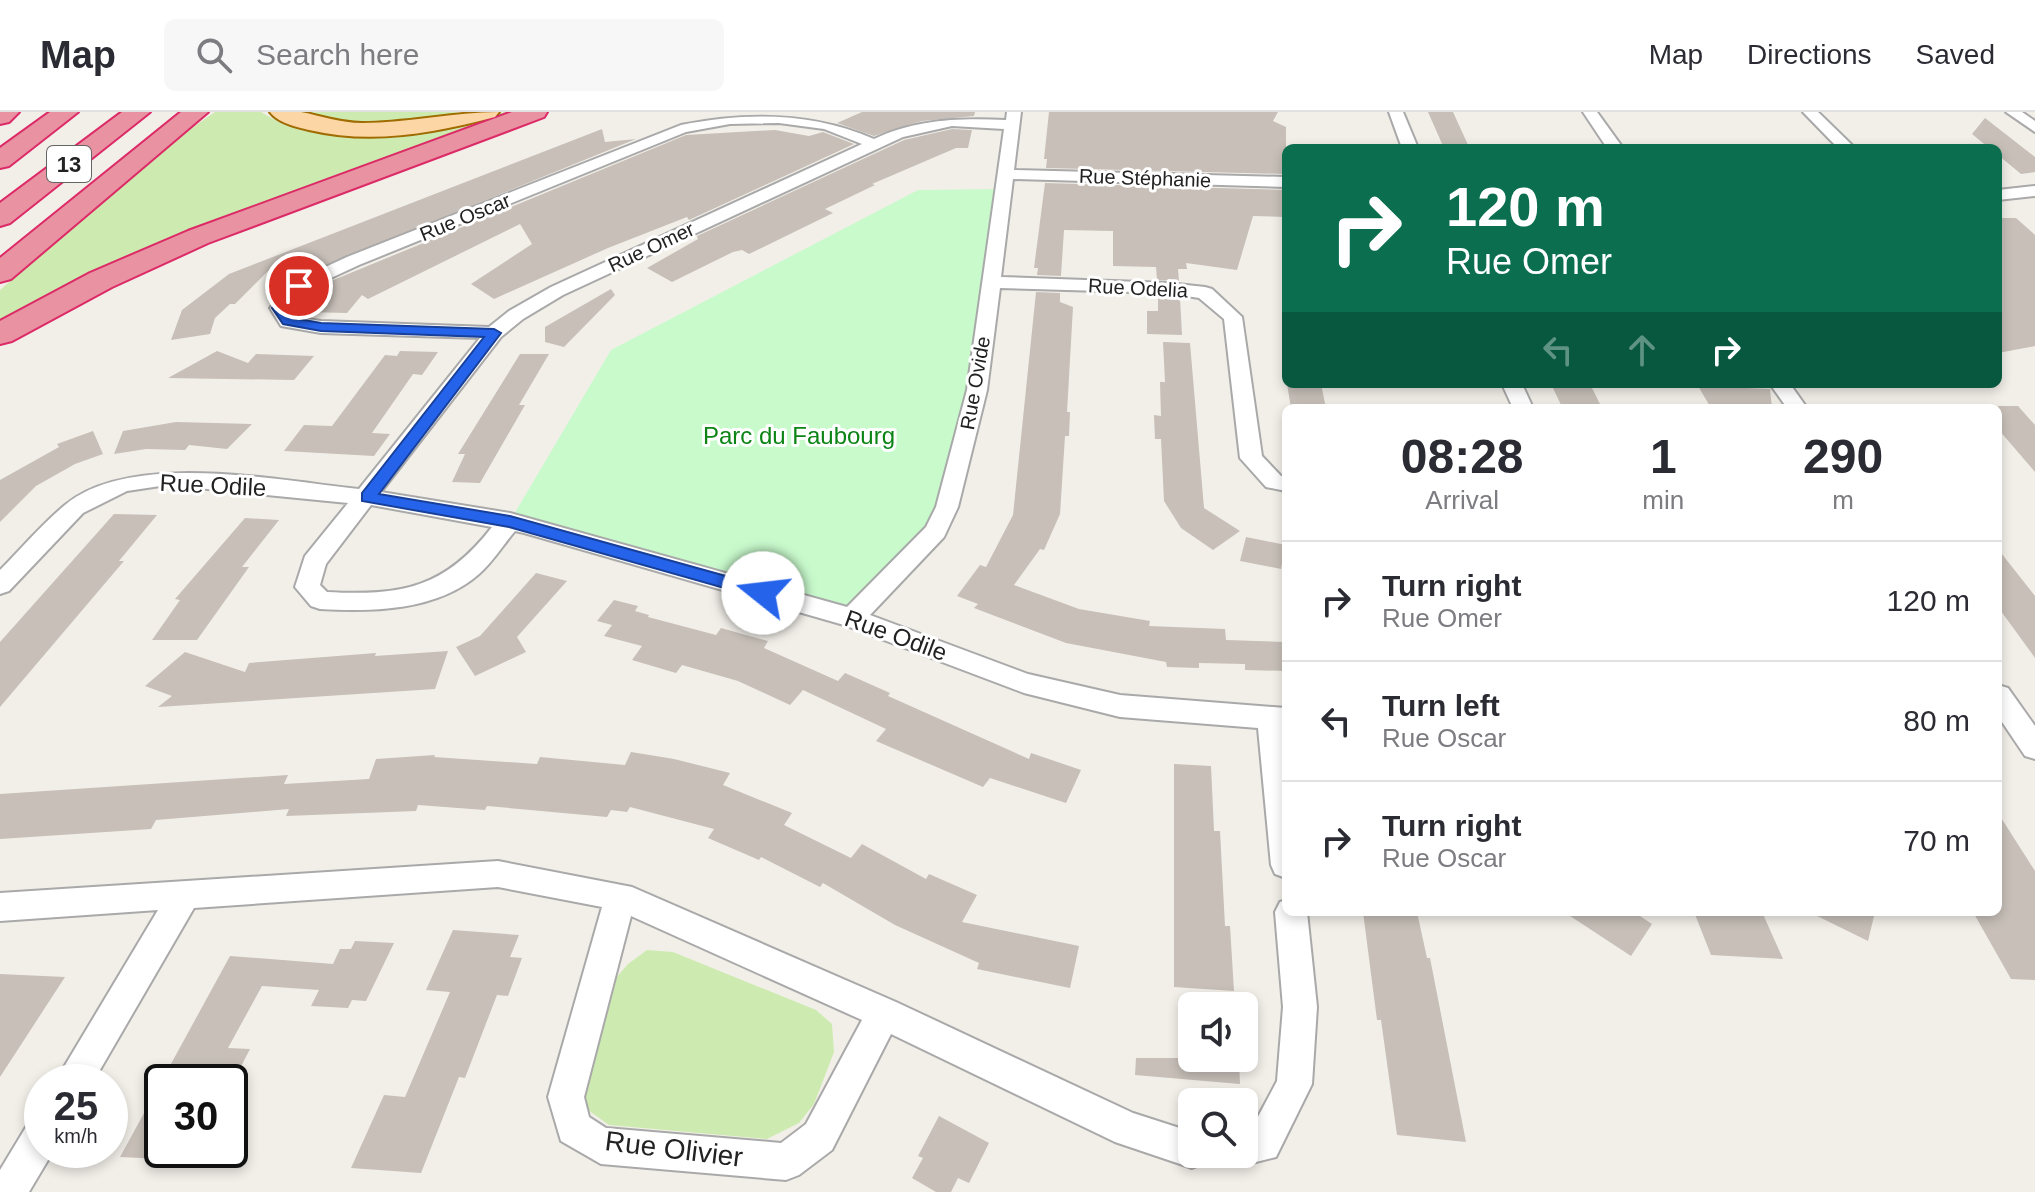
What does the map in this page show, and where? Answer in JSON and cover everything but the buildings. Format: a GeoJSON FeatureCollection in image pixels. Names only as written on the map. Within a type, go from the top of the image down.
{"type":"FeatureCollection","features":[{"type":"Feature","properties":{"kind":"highway"},"geometry":{"type":"LineString","coordinates":[[0,117],[7,112]]}},
{"type":"Feature","properties":{"kind":"highway","name":"13"},"geometry":{"type":"LineString","coordinates":[[0,160],[66,112]]}},
{"type":"Feature","properties":{"kind":"highway","name":"13"},"geometry":{"type":"LineString","coordinates":[[0,217],[138,112]]}},
{"type":"Feature","properties":{"kind":"highway"},"geometry":{"type":"LineString","coordinates":[[0,273],[196,112]]}},
{"type":"Feature","properties":{"kind":"highway"},"geometry":{"type":"LineString","coordinates":[[0,334],[121,271],[198,237],[535,112]]}},
{"type":"Feature","properties":{"kind":"main road"},"geometry":{"type":"LineString","coordinates":[[282,112],[315,124],[373,129],[430,124],[487,112]]}},
{"type":"Feature","properties":{"kind":"street"},"geometry":{"type":"LineString","coordinates":[[1396,112],[1408,144]]}},
{"type":"Feature","properties":{"kind":"street"},"geometry":{"type":"LineString","coordinates":[[1590,112],[1612,144]]}},
{"type":"Feature","properties":{"kind":"street"},"geometry":{"type":"LineString","coordinates":[[1810,112],[1843,144]]}},
{"type":"Feature","properties":{"kind":"street"},"geometry":{"type":"LineString","coordinates":[[2013,112],[2035,128]]}},
{"type":"Feature","properties":{"kind":"street","name":"Rue Oscar"},"geometry":{"type":"LineString","coordinates":[[494,333],[321,327],[288,322],[279,308],[299,286],[353,261],[681,129],[717,120],[763,117],[810,121],[850,130],[873,144]]}},
{"type":"Feature","properties":{"kind":"street","name":"Rue Omer"},"geometry":{"type":"LineString","coordinates":[[368,497],[494,333],[516,315],[557,291],[873,144],[927,125],[1013,119]]}},
{"type":"Feature","properties":{"kind":"street","name":"Rue Ovide"},"geometry":{"type":"LineString","coordinates":[[852,618],[936,531],[947,507],[977,390],[1013,119]]}},
{"type":"Feature","properties":{"kind":"street","name":"Rue Stéphanie"},"geometry":{"type":"LineString","coordinates":[[1004,174],[1282,182]]}},
{"type":"Feature","properties":{"kind":"street"},"geometry":{"type":"LineString","coordinates":[[2002,195],[2035,191]]}},
{"type":"Feature","properties":{"kind":"street","name":"Rue Odelia"},"geometry":{"type":"LineString","coordinates":[[991,282],[1168,288],[1205,293],[1233,317],[1251,458],[1274,482],[1282,483]]}},
{"type":"Feature","properties":{"kind":"street","name":"Rue Odile"},"geometry":{"type":"LineString","coordinates":[[0,585],[75,508],[122,485],[167,478],[368,497],[510,521],[852,618],[1024,683],[1120,706],[1279,719]]}},
{"type":"Feature","properties":{"kind":"street"},"geometry":{"type":"LineString","coordinates":[[368,497],[314,562],[307,587],[320,600],[356,604],[428,593],[466,572],[510,521]]}},
{"type":"Feature","properties":{"kind":"street"},"geometry":{"type":"LineString","coordinates":[[2015,710],[2035,748]]}},
{"type":"Feature","properties":{"kind":"street"},"geometry":{"type":"LineString","coordinates":[[1279,719],[1282,782]]}},
{"type":"Feature","properties":{"kind":"street"},"geometry":{"type":"LineString","coordinates":[[0,907],[498,874],[621,897],[884,1013],[1128,1129],[1178,1145]]}},
{"type":"Feature","properties":{"kind":"street"},"geometry":{"type":"LineString","coordinates":[[84,1064],[186,893]]}},
{"type":"Feature","properties":{"kind":"street","name":"Rue Olivier"},"geometry":{"type":"LineString","coordinates":[[621,897],[566,1097],[574,1128],[601,1146],[786,1162],[819,1137],[884,1013]]}},
{"type":"Feature","properties":{"kind":"street"},"geometry":{"type":"LineString","coordinates":[[1258,1145],[1263,1144],[1294,1084],[1300,1007],[1291,916]]}},
{"type":"Feature","properties":{"kind":"street"},"geometry":{"type":"LineString","coordinates":[[8,1192],[24,1165]]}},
{"type":"Feature","properties":{"kind":"green space"},"geometry":{"type":"Polygon","coordinates":[[[215,112],[261,112],[282,124],[323,132],[459,124],[504,112],[524,112],[0,327],[0,290],[170,143],[215,112]]]}},
{"type":"Feature","properties":{"kind":"green space"},"geometry":{"type":"Polygon","coordinates":[[[305,112],[460,112],[421,119],[363,122],[343,121],[305,112]]]}},
{"type":"Feature","properties":{"kind":"green space","name":"Parc du Faubourg"},"geometry":{"type":"Polygon","coordinates":[[[1002,189],[947,507],[852,618],[510,521],[611,350],[918,190],[1002,189]]]}},
{"type":"Feature","properties":{"kind":"green space"},"geometry":{"type":"Polygon","coordinates":[[[647,950],[673,952],[816,1010],[832,1024],[834,1052],[814,1104],[799,1123],[767,1139],[609,1125],[588,1110],[585,1091],[615,979],[647,950]]]}},
{"type":"Feature","properties":{"kind":"route"},"geometry":{"type":"LineString","coordinates":[[299,286],[279,308],[288,322],[321,327],[494,333],[368,497],[510,521],[763,593]]}}]}
